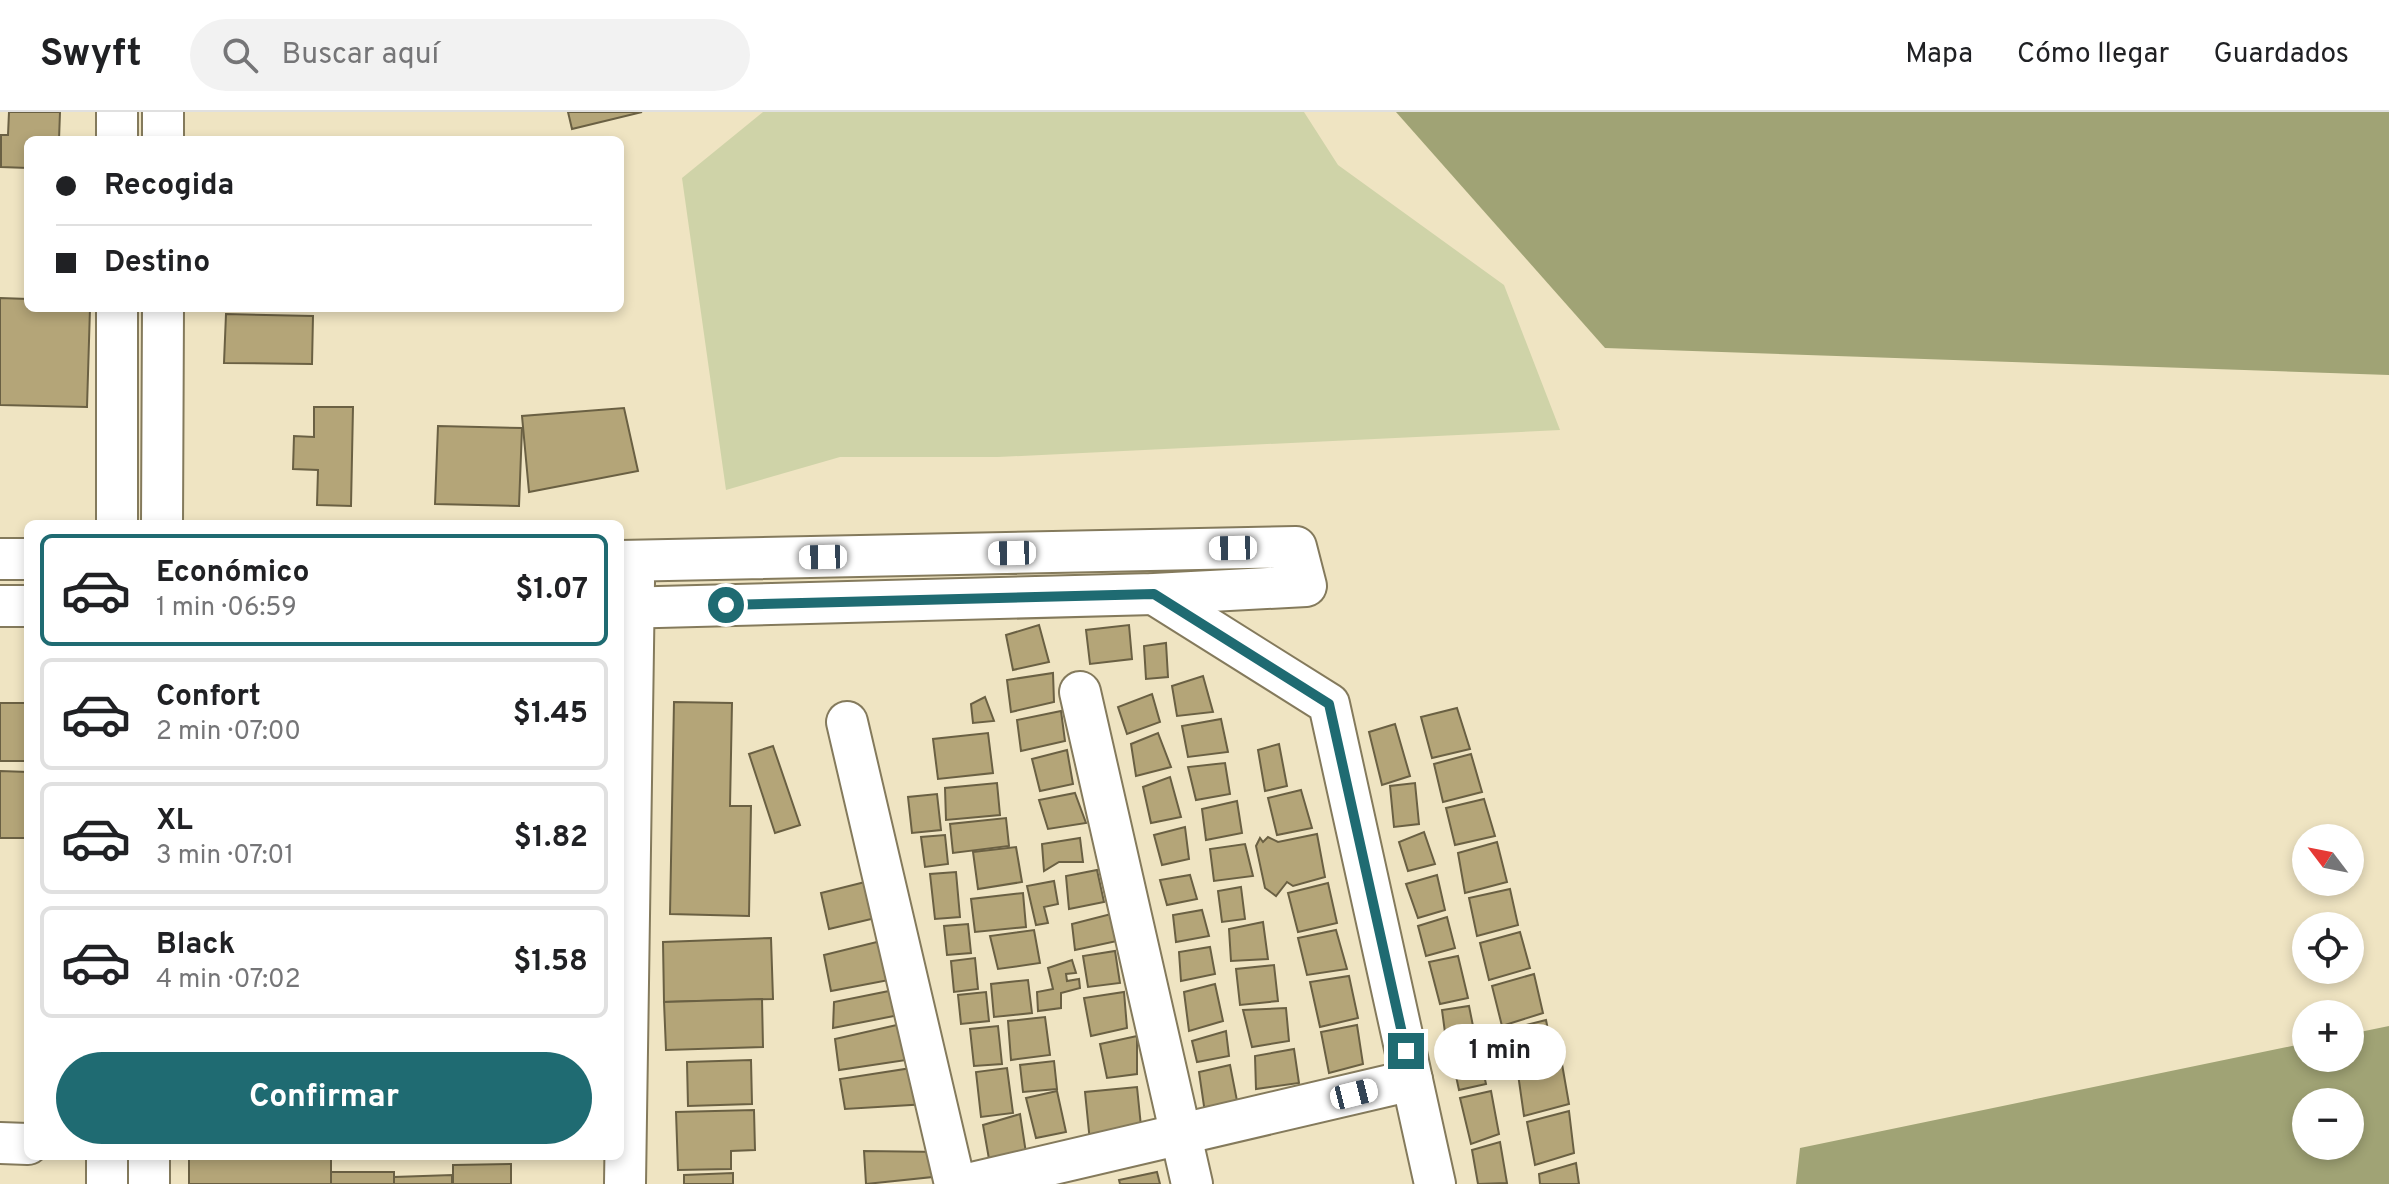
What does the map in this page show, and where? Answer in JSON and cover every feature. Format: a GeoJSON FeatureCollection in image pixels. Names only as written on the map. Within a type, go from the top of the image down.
{"type":"FeatureCollection","features":[{"type":"Feature","properties":{"kind":"street"},"geometry":{"type":"LineString","coordinates":[[117,112],[117,136]]}},
{"type":"Feature","properties":{"kind":"street"},"geometry":{"type":"LineString","coordinates":[[163,112],[163,136]]}},
{"type":"Feature","properties":{"kind":"street"},"geometry":{"type":"LineString","coordinates":[[117,312],[117,520]]}},
{"type":"Feature","properties":{"kind":"street"},"geometry":{"type":"LineString","coordinates":[[162,520],[163,312]]}},
{"type":"Feature","properties":{"kind":"street"},"geometry":{"type":"LineString","coordinates":[[624,1010],[627,561],[1296,547],[1306,586],[1154,594],[627,608]]}},
{"type":"Feature","properties":{"kind":"street"},"geometry":{"type":"LineString","coordinates":[[0,559],[24,559]]}},
{"type":"Feature","properties":{"kind":"street"},"geometry":{"type":"LineString","coordinates":[[1154,594],[1329,704],[1435,1184]]}},
{"type":"Feature","properties":{"kind":"street"},"geometry":{"type":"LineString","coordinates":[[0,606],[24,606]]}},
{"type":"Feature","properties":{"kind":"street"},"geometry":{"type":"LineString","coordinates":[[1080,692],[1192,1184]]}},
{"type":"Feature","properties":{"kind":"street"},"geometry":{"type":"LineString","coordinates":[[847,722],[955,1184]]}},
{"type":"Feature","properties":{"kind":"street"},"geometry":{"type":"LineString","coordinates":[[968,1184],[1412,1080]]}},
{"type":"Feature","properties":{"kind":"street"},"geometry":{"type":"LineString","coordinates":[[0,1143],[24,1144]]}},
{"type":"Feature","properties":{"kind":"street"},"geometry":{"type":"LineString","coordinates":[[107,1160],[107,1184]]}},
{"type":"Feature","properties":{"kind":"street"},"geometry":{"type":"LineString","coordinates":[[149,1160],[149,1184]]}},
{"type":"Feature","properties":{"kind":"street"},"geometry":{"type":"LineString","coordinates":[[624,1160],[625,1184]]}},
{"type":"Feature","properties":{"kind":"green space"},"geometry":{"type":"Polygon","coordinates":[[[763,112],[1304,112],[1338,165],[1504,285],[1560,430],[998,457],[840,457],[726,490],[682,178],[763,112]]]}},
{"type":"Feature","properties":{"kind":"green space"},"geometry":{"type":"Polygon","coordinates":[[[1396,112],[2389,112],[2389,375],[1605,348],[1396,112]]]}},
{"type":"Feature","properties":{"kind":"green space"},"geometry":{"type":"Polygon","coordinates":[[[2389,1026],[2389,1184],[1796,1184],[1800,1148],[2292,1046],[2292,1072],[2364,1072],[2364,1031],[2389,1026]]]}},
{"type":"Feature","properties":{"kind":"building"},"geometry":{"type":"Polygon","coordinates":[[[9,112],[60,112],[59,136],[24,136],[24,168],[1,167],[1,135],[8,135],[9,112]]]}},
{"type":"Feature","properties":{"kind":"building"},"geometry":{"type":"Polygon","coordinates":[[[568,112],[642,112],[572,129],[568,112]]]}},
{"type":"Feature","properties":{"kind":"building"},"geometry":{"type":"Polygon","coordinates":[[[0,298],[24,299],[24,312],[90,312],[87,407],[0,405],[0,298]]]}},
{"type":"Feature","properties":{"kind":"building"},"geometry":{"type":"Polygon","coordinates":[[[226,314],[313,316],[312,364],[224,363],[226,314]]]}},
{"type":"Feature","properties":{"kind":"building"},"geometry":{"type":"Polygon","coordinates":[[[314,407],[353,407],[351,506],[317,505],[318,470],[293,469],[294,436],[314,437],[314,407]]]}},
{"type":"Feature","properties":{"kind":"building"},"geometry":{"type":"Polygon","coordinates":[[[624,408],[638,471],[529,492],[522,416],[624,408]]]}},
{"type":"Feature","properties":{"kind":"building"},"geometry":{"type":"Polygon","coordinates":[[[438,426],[522,428],[519,506],[435,504],[438,426]]]}},
{"type":"Feature","properties":{"kind":"building"},"geometry":{"type":"Polygon","coordinates":[[[1039,625],[1049,662],[1013,670],[1006,635],[1039,625]]]}},
{"type":"Feature","properties":{"kind":"building"},"geometry":{"type":"Polygon","coordinates":[[[1129,625],[1132,659],[1090,664],[1086,630],[1129,625]]]}},
{"type":"Feature","properties":{"kind":"building"},"geometry":{"type":"Polygon","coordinates":[[[1166,643],[1168,677],[1146,679],[1144,646],[1166,643]]]}},
{"type":"Feature","properties":{"kind":"building"},"geometry":{"type":"Polygon","coordinates":[[[1053,673],[1054,702],[1011,712],[1007,680],[1053,673]]]}},
{"type":"Feature","properties":{"kind":"building"},"geometry":{"type":"Polygon","coordinates":[[[1203,676],[1213,712],[1177,716],[1172,686],[1203,676]]]}},
{"type":"Feature","properties":{"kind":"building"},"geometry":{"type":"Polygon","coordinates":[[[1152,694],[1160,722],[1127,734],[1118,707],[1152,694]]]}},
{"type":"Feature","properties":{"kind":"building"},"geometry":{"type":"Polygon","coordinates":[[[985,697],[994,721],[973,723],[971,704],[985,697]]]}},
{"type":"Feature","properties":{"kind":"building"},"geometry":{"type":"Polygon","coordinates":[[[674,702],[732,703],[730,806],[751,806],[749,916],[670,914],[674,702]]]}},
{"type":"Feature","properties":{"kind":"building"},"geometry":{"type":"Polygon","coordinates":[[[0,703],[24,703],[24,761],[0,761],[0,703]]]}},
{"type":"Feature","properties":{"kind":"building"},"geometry":{"type":"Polygon","coordinates":[[[1457,708],[1470,749],[1432,758],[1421,717],[1457,708]]]}},
{"type":"Feature","properties":{"kind":"building"},"geometry":{"type":"Polygon","coordinates":[[[1061,711],[1065,741],[1021,751],[1017,720],[1061,711]]]}},
{"type":"Feature","properties":{"kind":"building"},"geometry":{"type":"Polygon","coordinates":[[[1221,719],[1228,752],[1188,757],[1182,726],[1221,719]]]}},
{"type":"Feature","properties":{"kind":"building"},"geometry":{"type":"Polygon","coordinates":[[[1395,724],[1410,776],[1382,785],[1369,732],[1395,724]]]}},
{"type":"Feature","properties":{"kind":"building"},"geometry":{"type":"Polygon","coordinates":[[[988,733],[993,773],[938,779],[933,739],[988,733]]]}},
{"type":"Feature","properties":{"kind":"building"},"geometry":{"type":"Polygon","coordinates":[[[1158,733],[1171,767],[1136,776],[1131,744],[1158,733]]]}},
{"type":"Feature","properties":{"kind":"building"},"geometry":{"type":"Polygon","coordinates":[[[1279,744],[1287,786],[1265,791],[1258,750],[1279,744]]]}},
{"type":"Feature","properties":{"kind":"building"},"geometry":{"type":"Polygon","coordinates":[[[773,746],[800,825],[775,833],[749,754],[773,746]]]}},
{"type":"Feature","properties":{"kind":"building"},"geometry":{"type":"Polygon","coordinates":[[[1067,750],[1073,784],[1040,791],[1032,759],[1067,750]]]}},
{"type":"Feature","properties":{"kind":"building"},"geometry":{"type":"Polygon","coordinates":[[[1471,754],[1482,792],[1443,802],[1434,764],[1471,754]]]}},
{"type":"Feature","properties":{"kind":"building"},"geometry":{"type":"Polygon","coordinates":[[[1225,763],[1230,794],[1196,800],[1188,767],[1225,763]]]}},
{"type":"Feature","properties":{"kind":"building"},"geometry":{"type":"Polygon","coordinates":[[[0,771],[24,772],[24,838],[0,838],[0,771]]]}},
{"type":"Feature","properties":{"kind":"building"},"geometry":{"type":"Polygon","coordinates":[[[1170,777],[1181,817],[1151,823],[1143,787],[1170,777]]]}},
{"type":"Feature","properties":{"kind":"building"},"geometry":{"type":"Polygon","coordinates":[[[997,783],[1000,815],[946,820],[945,788],[997,783]]]}},
{"type":"Feature","properties":{"kind":"building"},"geometry":{"type":"Polygon","coordinates":[[[1415,783],[1419,824],[1394,827],[1390,786],[1415,783]]]}},
{"type":"Feature","properties":{"kind":"building"},"geometry":{"type":"Polygon","coordinates":[[[1301,790],[1312,828],[1277,835],[1268,798],[1301,790]]]}},
{"type":"Feature","properties":{"kind":"building"},"geometry":{"type":"Polygon","coordinates":[[[1075,793],[1086,823],[1048,829],[1039,800],[1075,793]]]}},
{"type":"Feature","properties":{"kind":"building"},"geometry":{"type":"Polygon","coordinates":[[[937,794],[941,830],[912,833],[908,797],[937,794]]]}},
{"type":"Feature","properties":{"kind":"building"},"geometry":{"type":"Polygon","coordinates":[[[1484,799],[1495,836],[1455,845],[1446,808],[1484,799]]]}},
{"type":"Feature","properties":{"kind":"building"},"geometry":{"type":"Polygon","coordinates":[[[1237,801],[1242,833],[1206,840],[1202,809],[1237,801]]]}},
{"type":"Feature","properties":{"kind":"building"},"geometry":{"type":"Polygon","coordinates":[[[1006,818],[1009,846],[953,853],[950,824],[1006,818]]]}},
{"type":"Feature","properties":{"kind":"building"},"geometry":{"type":"Polygon","coordinates":[[[1185,827],[1189,859],[1162,865],[1154,835],[1185,827]]]}},
{"type":"Feature","properties":{"kind":"building"},"geometry":{"type":"Polygon","coordinates":[[[1424,832],[1435,864],[1408,871],[1399,842],[1424,832]]]}},
{"type":"Feature","properties":{"kind":"building"},"geometry":{"type":"Polygon","coordinates":[[[1317,834],[1325,877],[1293,886],[1287,882],[1276,896],[1265,888],[1256,846],[1260,838],[1263,842],[1268,837],[1278,842],[1317,834]]]}},
{"type":"Feature","properties":{"kind":"building"},"geometry":{"type":"Polygon","coordinates":[[[945,835],[948,864],[925,867],[921,837],[945,835]]]}},
{"type":"Feature","properties":{"kind":"building"},"geometry":{"type":"Polygon","coordinates":[[[1080,838],[1083,862],[1059,862],[1044,871],[1042,844],[1080,838]]]}},
{"type":"Feature","properties":{"kind":"building"},"geometry":{"type":"Polygon","coordinates":[[[1497,842],[1507,882],[1465,893],[1458,853],[1497,842]]]}},
{"type":"Feature","properties":{"kind":"building"},"geometry":{"type":"Polygon","coordinates":[[[1245,844],[1253,876],[1214,881],[1210,849],[1245,844]]]}},
{"type":"Feature","properties":{"kind":"building"},"geometry":{"type":"Polygon","coordinates":[[[1016,847],[1022,882],[978,889],[973,852],[1016,847]]]}},
{"type":"Feature","properties":{"kind":"building"},"geometry":{"type":"Polygon","coordinates":[[[1097,870],[1104,902],[1069,909],[1066,876],[1097,870]]]}},
{"type":"Feature","properties":{"kind":"building"},"geometry":{"type":"Polygon","coordinates":[[[956,872],[960,917],[935,919],[930,874],[956,872]]]}},
{"type":"Feature","properties":{"kind":"building"},"geometry":{"type":"Polygon","coordinates":[[[1190,875],[1197,899],[1167,905],[1160,880],[1190,875]]]}},
{"type":"Feature","properties":{"kind":"building"},"geometry":{"type":"Polygon","coordinates":[[[1437,875],[1445,910],[1418,918],[1406,884],[1437,875]]]}},
{"type":"Feature","properties":{"kind":"building"},"geometry":{"type":"Polygon","coordinates":[[[877,879],[884,916],[829,929],[821,893],[877,879]]]}},
{"type":"Feature","properties":{"kind":"building"},"geometry":{"type":"Polygon","coordinates":[[[1054,881],[1058,904],[1044,907],[1048,923],[1036,925],[1027,886],[1054,881]]]}},
{"type":"Feature","properties":{"kind":"building"},"geometry":{"type":"Polygon","coordinates":[[[1328,883],[1337,923],[1298,932],[1288,893],[1328,883]]]}},
{"type":"Feature","properties":{"kind":"building"},"geometry":{"type":"Polygon","coordinates":[[[1241,887],[1245,919],[1222,922],[1218,891],[1241,887]]]}},
{"type":"Feature","properties":{"kind":"building"},"geometry":{"type":"Polygon","coordinates":[[[1510,889],[1518,925],[1477,936],[1469,898],[1510,889]]]}},
{"type":"Feature","properties":{"kind":"building"},"geometry":{"type":"Polygon","coordinates":[[[1023,893],[1026,927],[975,932],[971,899],[1023,893]]]}},
{"type":"Feature","properties":{"kind":"building"},"geometry":{"type":"Polygon","coordinates":[[[1202,910],[1209,936],[1176,942],[1173,915],[1202,910]]]}},
{"type":"Feature","properties":{"kind":"building"},"geometry":{"type":"Polygon","coordinates":[[[1115,913],[1117,941],[1075,950],[1072,924],[1115,913]]]}},
{"type":"Feature","properties":{"kind":"building"},"geometry":{"type":"Polygon","coordinates":[[[1447,917],[1455,948],[1426,956],[1418,926],[1447,917]]]}},
{"type":"Feature","properties":{"kind":"building"},"geometry":{"type":"Polygon","coordinates":[[[1263,922],[1268,959],[1231,961],[1229,929],[1263,922]]]}},
{"type":"Feature","properties":{"kind":"building"},"geometry":{"type":"Polygon","coordinates":[[[968,924],[971,953],[947,955],[944,926],[968,924]]]}},
{"type":"Feature","properties":{"kind":"building"},"geometry":{"type":"Polygon","coordinates":[[[1034,930],[1040,963],[998,969],[990,936],[1034,930]]]}},
{"type":"Feature","properties":{"kind":"building"},"geometry":{"type":"Polygon","coordinates":[[[1336,930],[1347,969],[1307,975],[1298,938],[1336,930]]]}},
{"type":"Feature","properties":{"kind":"building"},"geometry":{"type":"Polygon","coordinates":[[[1520,932],[1530,968],[1489,980],[1480,943],[1520,932]]]}},
{"type":"Feature","properties":{"kind":"building"},"geometry":{"type":"Polygon","coordinates":[[[771,938],[773,999],[664,1002],[663,942],[771,938]]]}},
{"type":"Feature","properties":{"kind":"building"},"geometry":{"type":"Polygon","coordinates":[[[885,940],[889,980],[831,991],[824,955],[885,940]]]}},
{"type":"Feature","properties":{"kind":"building"},"geometry":{"type":"Polygon","coordinates":[[[1210,947],[1215,974],[1181,981],[1179,952],[1210,947]]]}},
{"type":"Feature","properties":{"kind":"building"},"geometry":{"type":"Polygon","coordinates":[[[1115,951],[1120,983],[1088,987],[1083,956],[1115,951]]]}},
{"type":"Feature","properties":{"kind":"building"},"geometry":{"type":"Polygon","coordinates":[[[1458,956],[1468,998],[1440,1004],[1429,962],[1458,956]]]}},
{"type":"Feature","properties":{"kind":"building"},"geometry":{"type":"Polygon","coordinates":[[[975,958],[978,989],[954,992],[951,961],[975,958]]]}},
{"type":"Feature","properties":{"kind":"building"},"geometry":{"type":"Polygon","coordinates":[[[1072,960],[1076,973],[1066,974],[1067,981],[1079,979],[1080,988],[1061,993],[1061,1008],[1038,1011],[1037,992],[1053,989],[1048,968],[1072,960]]]}},
{"type":"Feature","properties":{"kind":"building"},"geometry":{"type":"Polygon","coordinates":[[[1274,965],[1278,1001],[1240,1005],[1236,969],[1274,965]]]}},
{"type":"Feature","properties":{"kind":"building"},"geometry":{"type":"Polygon","coordinates":[[[1534,974],[1543,1013],[1502,1026],[1492,986],[1534,974]]]}},
{"type":"Feature","properties":{"kind":"building"},"geometry":{"type":"Polygon","coordinates":[[[1349,976],[1358,1018],[1320,1027],[1310,982],[1349,976]]]}},
{"type":"Feature","properties":{"kind":"building"},"geometry":{"type":"Polygon","coordinates":[[[1028,980],[1032,1013],[994,1017],[991,984],[1028,980]]]}},
{"type":"Feature","properties":{"kind":"building"},"geometry":{"type":"Polygon","coordinates":[[[1215,984],[1223,1021],[1189,1031],[1184,992],[1215,984]]]}},
{"type":"Feature","properties":{"kind":"building"},"geometry":{"type":"Polygon","coordinates":[[[894,990],[899,1015],[833,1028],[834,1002],[894,990]]]}},
{"type":"Feature","properties":{"kind":"building"},"geometry":{"type":"Polygon","coordinates":[[[986,992],[989,1021],[961,1024],[958,995],[986,992]]]}},
{"type":"Feature","properties":{"kind":"building"},"geometry":{"type":"Polygon","coordinates":[[[1124,992],[1127,1028],[1091,1036],[1084,998],[1124,992]]]}},
{"type":"Feature","properties":{"kind":"building"},"geometry":{"type":"Polygon","coordinates":[[[762,999],[763,1047],[666,1050],[664,1002],[762,999]]]}},
{"type":"Feature","properties":{"kind":"building"},"geometry":{"type":"Polygon","coordinates":[[[1469,1006],[1475,1036],[1446,1040],[1442,1010],[1469,1006]]]}},
{"type":"Feature","properties":{"kind":"building"},"geometry":{"type":"Polygon","coordinates":[[[1286,1008],[1289,1041],[1252,1047],[1243,1010],[1286,1008]]]}},
{"type":"Feature","properties":{"kind":"building"},"geometry":{"type":"Polygon","coordinates":[[[1045,1017],[1050,1055],[1011,1060],[1008,1021],[1045,1017]]]}},
{"type":"Feature","properties":{"kind":"building"},"geometry":{"type":"Polygon","coordinates":[[[1546,1020],[1553,1055],[1515,1068],[1506,1030],[1546,1020]]]}},
{"type":"Feature","properties":{"kind":"building"},"geometry":{"type":"Polygon","coordinates":[[[910,1022],[913,1059],[839,1070],[835,1039],[910,1022]]]}},
{"type":"Feature","properties":{"kind":"building"},"geometry":{"type":"Polygon","coordinates":[[[1357,1025],[1363,1064],[1329,1073],[1321,1032],[1357,1025]]]}},
{"type":"Feature","properties":{"kind":"building"},"geometry":{"type":"Polygon","coordinates":[[[998,1026],[1002,1064],[974,1066],[970,1029],[998,1026]]]}},
{"type":"Feature","properties":{"kind":"building"},"geometry":{"type":"Polygon","coordinates":[[[1226,1031],[1229,1056],[1197,1062],[1192,1041],[1226,1031]]]}},
{"type":"Feature","properties":{"kind":"building"},"geometry":{"type":"Polygon","coordinates":[[[1137,1036],[1137,1074],[1107,1078],[1100,1044],[1137,1036]]]}},
{"type":"Feature","properties":{"kind":"building"},"geometry":{"type":"Polygon","coordinates":[[[1477,1043],[1486,1084],[1459,1090],[1450,1048],[1477,1043]]]}},
{"type":"Feature","properties":{"kind":"building"},"geometry":{"type":"Polygon","coordinates":[[[1294,1049],[1299,1083],[1256,1089],[1255,1056],[1294,1049]]]}},
{"type":"Feature","properties":{"kind":"building"},"geometry":{"type":"Polygon","coordinates":[[[751,1060],[752,1104],[688,1106],[687,1062],[751,1060]]]}},
{"type":"Feature","properties":{"kind":"building"},"geometry":{"type":"Polygon","coordinates":[[[1054,1061],[1057,1089],[1023,1092],[1020,1065],[1054,1061]]]}},
{"type":"Feature","properties":{"kind":"building"},"geometry":{"type":"Polygon","coordinates":[[[1562,1064],[1569,1104],[1524,1116],[1518,1074],[1562,1064]]]}},
{"type":"Feature","properties":{"kind":"building"},"geometry":{"type":"Polygon","coordinates":[[[1230,1065],[1239,1111],[1205,1113],[1199,1072],[1230,1065]]]}},
{"type":"Feature","properties":{"kind":"building"},"geometry":{"type":"Polygon","coordinates":[[[918,1067],[927,1104],[845,1109],[840,1079],[918,1067]]]}},
{"type":"Feature","properties":{"kind":"building"},"geometry":{"type":"Polygon","coordinates":[[[1007,1068],[1013,1113],[981,1117],[976,1072],[1007,1068]]]}},
{"type":"Feature","properties":{"kind":"building"},"geometry":{"type":"Polygon","coordinates":[[[1137,1087],[1142,1136],[1090,1142],[1085,1092],[1137,1087]]]}},
{"type":"Feature","properties":{"kind":"building"},"geometry":{"type":"Polygon","coordinates":[[[1057,1091],[1066,1132],[1036,1138],[1026,1098],[1057,1091]]]}},
{"type":"Feature","properties":{"kind":"building"},"geometry":{"type":"Polygon","coordinates":[[[1491,1091],[1499,1134],[1471,1144],[1460,1098],[1491,1091]]]}},
{"type":"Feature","properties":{"kind":"building"},"geometry":{"type":"Polygon","coordinates":[[[754,1110],[755,1150],[731,1151],[731,1169],[678,1170],[676,1112],[754,1110]]]}},
{"type":"Feature","properties":{"kind":"building"},"geometry":{"type":"Polygon","coordinates":[[[1569,1111],[1574,1153],[1535,1165],[1527,1122],[1569,1111]]]}},
{"type":"Feature","properties":{"kind":"building"},"geometry":{"type":"Polygon","coordinates":[[[1020,1114],[1026,1153],[989,1159],[983,1125],[1020,1114]]]}},
{"type":"Feature","properties":{"kind":"building"},"geometry":{"type":"Polygon","coordinates":[[[1500,1142],[1507,1183],[1478,1184],[1472,1150],[1500,1142]]]}},
{"type":"Feature","properties":{"kind":"building"},"geometry":{"type":"Polygon","coordinates":[[[864,1151],[942,1152],[942,1176],[866,1184],[864,1151]]]}},
{"type":"Feature","properties":{"kind":"building"},"geometry":{"type":"Polygon","coordinates":[[[189,1160],[331,1160],[331,1184],[189,1184],[189,1160]]]}},
{"type":"Feature","properties":{"kind":"building"},"geometry":{"type":"Polygon","coordinates":[[[1576,1163],[1579,1184],[1540,1184],[1539,1174],[1576,1163]]]}},
{"type":"Feature","properties":{"kind":"building"},"geometry":{"type":"Polygon","coordinates":[[[511,1164],[511,1184],[453,1184],[453,1165],[511,1164]]]}},
{"type":"Feature","properties":{"kind":"building"},"geometry":{"type":"Polygon","coordinates":[[[331,1172],[394,1172],[394,1184],[331,1184],[331,1172]]]}},
{"type":"Feature","properties":{"kind":"building"},"geometry":{"type":"Polygon","coordinates":[[[1157,1172],[1160,1184],[1120,1184],[1119,1180],[1157,1172]]]}},
{"type":"Feature","properties":{"kind":"building"},"geometry":{"type":"Polygon","coordinates":[[[733,1173],[733,1184],[684,1184],[684,1175],[733,1173]]]}},
{"type":"Feature","properties":{"kind":"building"},"geometry":{"type":"Polygon","coordinates":[[[452,1175],[452,1184],[394,1184],[394,1177],[452,1175]]]}},
{"type":"Feature","properties":{"kind":"route"},"geometry":{"type":"LineString","coordinates":[[726,605],[1154,594],[1329,704],[1406,1051]]}}]}
